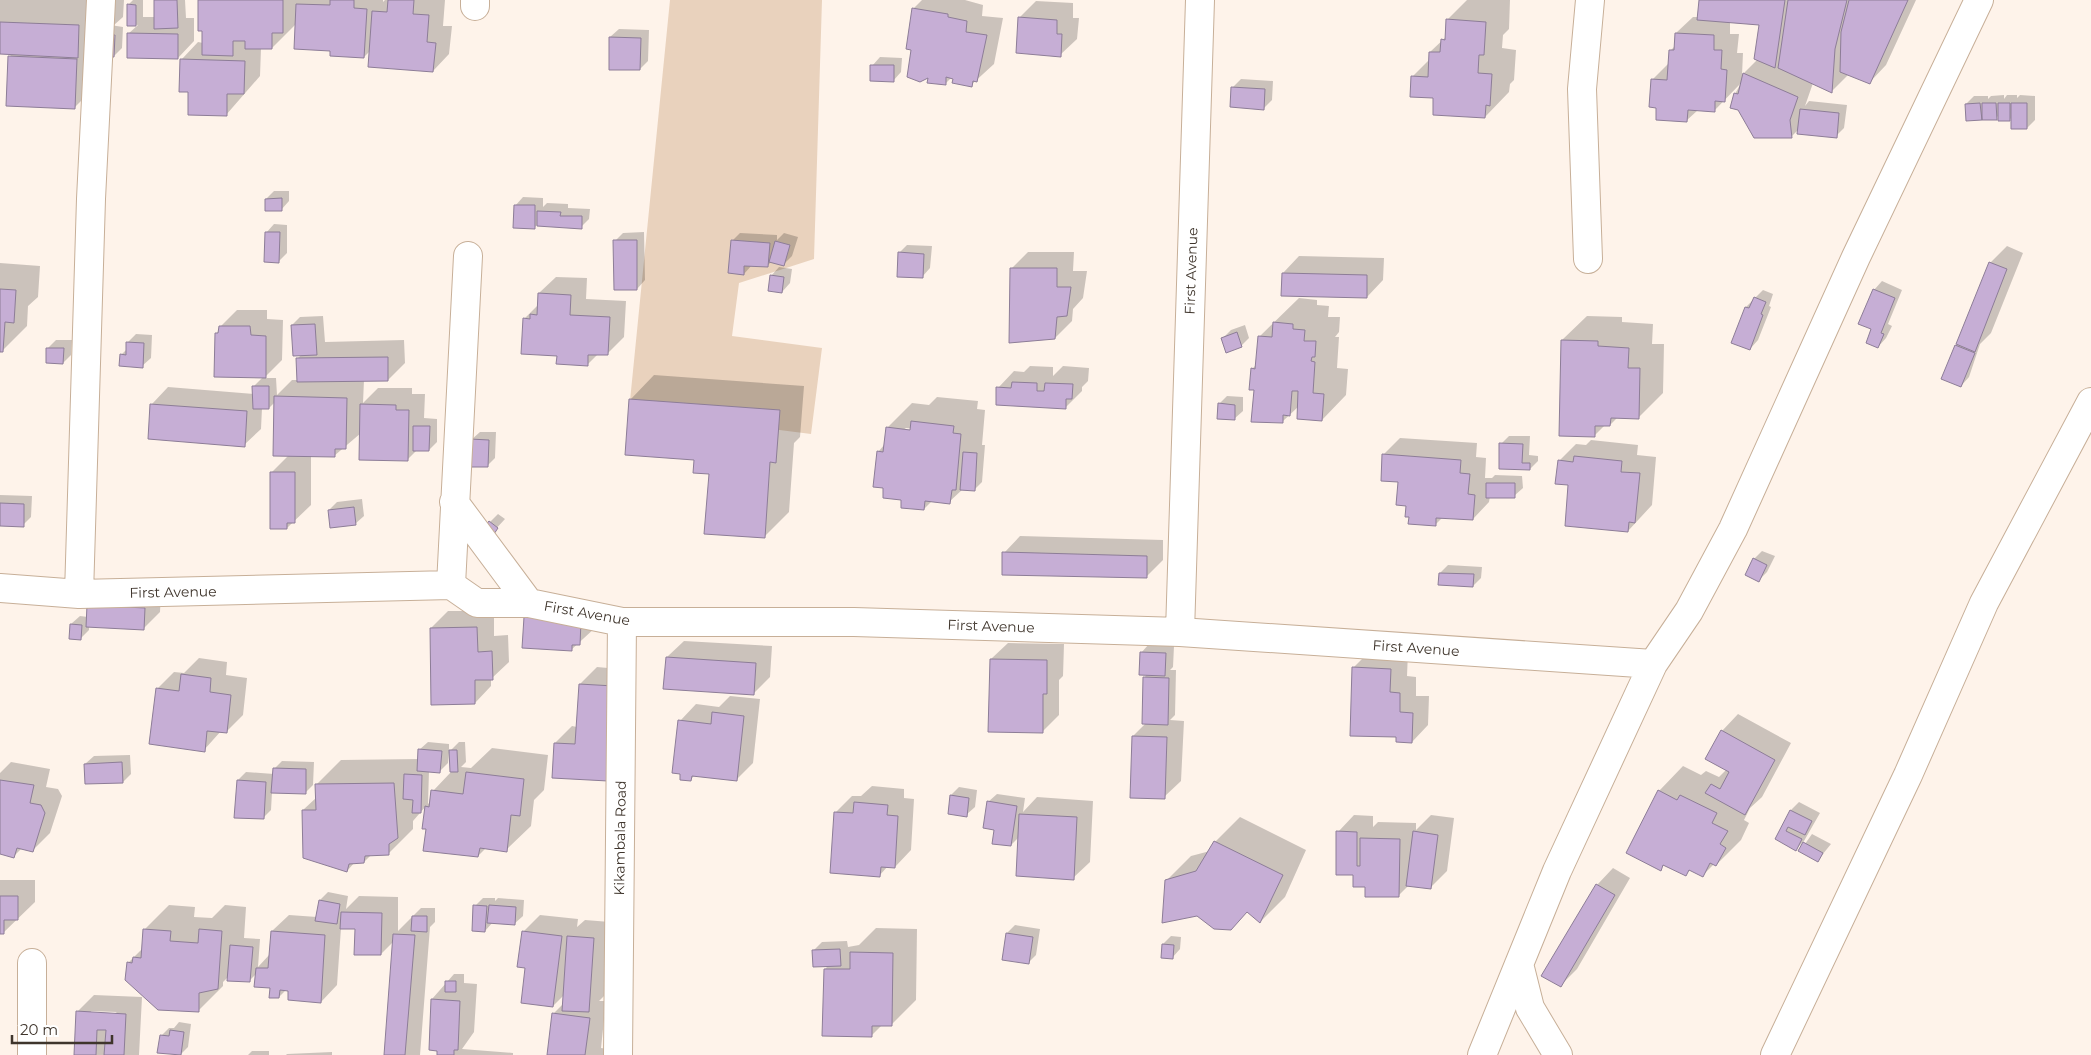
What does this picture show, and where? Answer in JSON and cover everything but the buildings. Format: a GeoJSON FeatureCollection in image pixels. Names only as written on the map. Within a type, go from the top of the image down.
{"type":"FeatureCollection","features":[{"type":"Feature","properties":{"kind":"street"},"geometry":{"type":"LineString","coordinates":[[79,594],[91,208],[101,0]]}},
{"type":"Feature","properties":{"kind":"street","name":"First Avenue"},"geometry":{"type":"LineString","coordinates":[[1180,632],[1200,0]]}},
{"type":"Feature","properties":{"kind":"street"},"geometry":{"type":"LineString","coordinates":[[1588,259],[1582,89],[1590,0]]}},
{"type":"Feature","properties":{"kind":"street"},"geometry":{"type":"LineString","coordinates":[[1482,1055],[1557,871],[1653,664],[1689,611],[1733,529],[1856,257],[1979,0]]}},
{"type":"Feature","properties":{"kind":"street"},"geometry":{"type":"LineString","coordinates":[[451,586],[468,256]]}},
{"type":"Feature","properties":{"kind":"street"},"geometry":{"type":"LineString","coordinates":[[1775,1055],[1908,775],[1984,603],[2091,402]]}},
{"type":"Feature","properties":{"kind":"street"},"geometry":{"type":"LineString","coordinates":[[454,502],[529,603]]}},
{"type":"Feature","properties":{"kind":"street","name":"First Avenue"},"geometry":{"type":"LineString","coordinates":[[0,588],[79,594],[451,586],[477,603],[529,603],[622,622],[854,622],[1180,632],[1653,664]]}},
{"type":"Feature","properties":{"kind":"street","name":"Kikambala Road"},"geometry":{"type":"LineString","coordinates":[[618,1055],[622,622]]}},
{"type":"Feature","properties":{"kind":"street"},"geometry":{"type":"LineString","coordinates":[[32,963],[32,1055]]}},
{"type":"Feature","properties":{"kind":"street"},"geometry":{"type":"LineString","coordinates":[[1519,964],[1530,1008],[1558,1055]]}},
{"type":"Feature","properties":{"kind":"shaded area"},"geometry":{"type":"Polygon","coordinates":[[[670,0],[822,0],[814,259],[739,283],[732,336],[822,348],[811,434],[629,411],[670,0]]]}}]}
